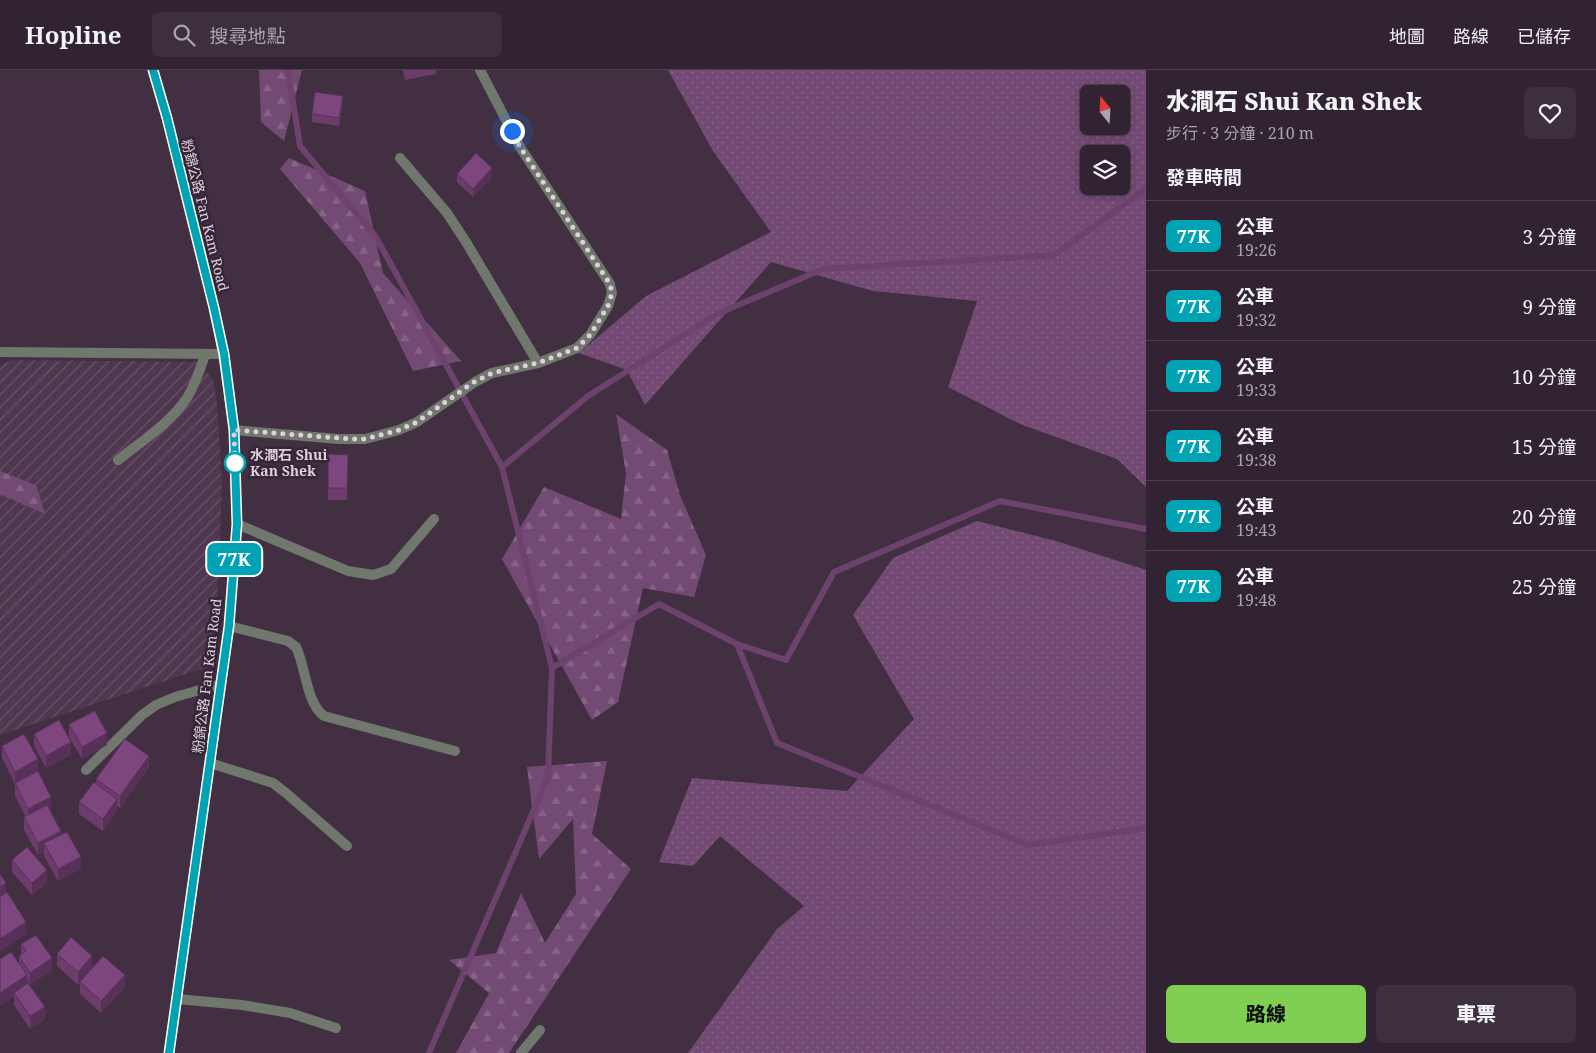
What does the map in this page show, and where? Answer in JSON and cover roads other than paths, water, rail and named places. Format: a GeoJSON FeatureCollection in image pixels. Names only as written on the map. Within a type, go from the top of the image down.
{"type":"FeatureCollection","features":[{"type":"Feature","properties":{"kind":"main road","name":"粉錦公路 Fan Kam Road"},"geometry":{"type":"LineString","coordinates":[[153,70],[167,118],[224,354],[234,430],[237,524],[229,626],[169,1053]]}},
{"type":"Feature","properties":{"kind":"street"},"geometry":{"type":"LineString","coordinates":[[234,430],[338,439],[365,439],[399,430],[417,422],[474,382],[492,373],[538,363],[577,348],[590,335],[608,306],[612,293],[607,279],[520,147],[480,70]]}},
{"type":"Feature","properties":{"kind":"street"},"geometry":{"type":"LineString","coordinates":[[400,158],[447,213],[538,363]]}},
{"type":"Feature","properties":{"kind":"street"},"geometry":{"type":"LineString","coordinates":[[3,354],[224,354]]}},
{"type":"Feature","properties":{"kind":"street"},"geometry":{"type":"LineString","coordinates":[[118,460],[160,427],[188,397],[205,355]]}},
{"type":"Feature","properties":{"kind":"street"},"geometry":{"type":"LineString","coordinates":[[237,524],[348,571],[373,575],[391,569],[434,519]]}},
{"type":"Feature","properties":{"kind":"street"},"geometry":{"type":"LineString","coordinates":[[229,626],[288,641],[296,647],[314,704],[324,716],[455,751]]}},
{"type":"Feature","properties":{"kind":"street"},"geometry":{"type":"LineString","coordinates":[[86,770],[142,715],[156,705],[175,696],[220,684]]}},
{"type":"Feature","properties":{"kind":"street"},"geometry":{"type":"LineString","coordinates":[[210,763],[273,783],[347,846]]}},
{"type":"Feature","properties":{"kind":"street"},"geometry":{"type":"LineString","coordinates":[[177,999],[290,1012],[336,1028]]}},
{"type":"Feature","properties":{"kind":"street"},"geometry":{"type":"LineString","coordinates":[[522,1053],[540,1030]]}},
{"type":"Feature","properties":{"kind":"waterway"},"geometry":{"type":"LineString","coordinates":[[288,70],[300,146],[376,237],[502,467]]}},
{"type":"Feature","properties":{"kind":"waterway"},"geometry":{"type":"LineString","coordinates":[[552,668],[502,467],[588,396],[717,314],[823,269],[1054,255],[1146,189]]}},
{"type":"Feature","properties":{"kind":"waterway"},"geometry":{"type":"LineString","coordinates":[[429,1053],[548,777],[552,668],[659,604],[737,644],[786,660],[834,572],[1000,501],[1146,529]]}},
{"type":"Feature","properties":{"kind":"waterway"},"geometry":{"type":"LineString","coordinates":[[737,644],[777,743],[1028,845],[1146,828]]}},
{"type":"Feature","properties":{"kind":"place","name":"水澗石 Shui Kan Shek"},"geometry":{"type":"Point","coordinates":[235,463]}}]}
